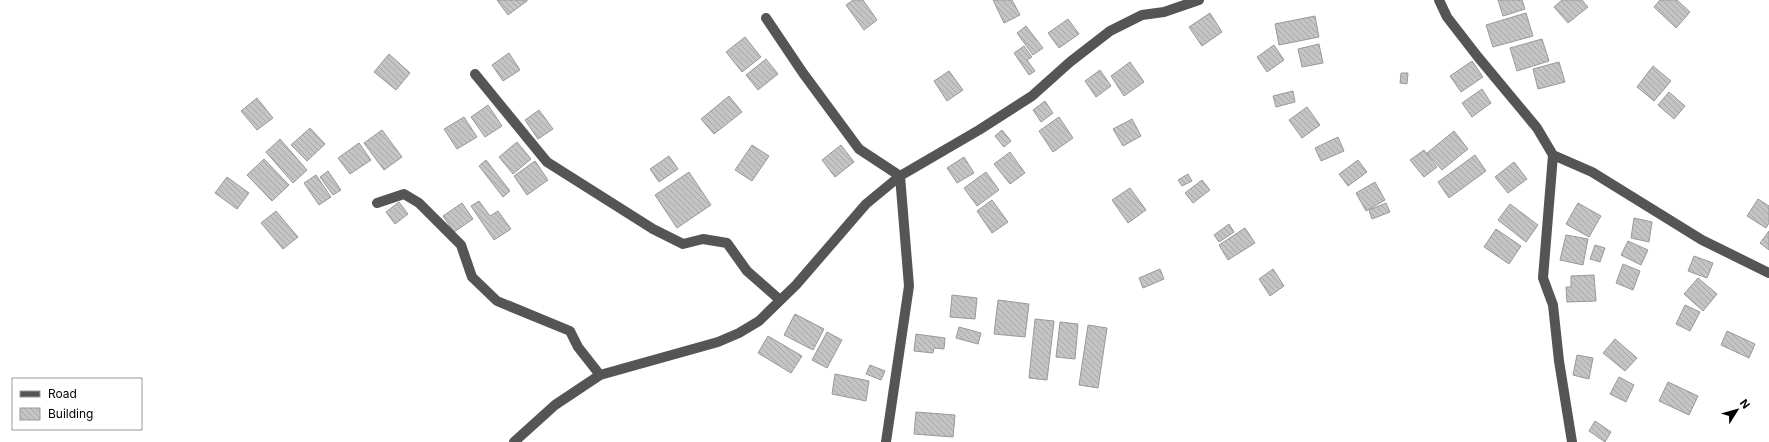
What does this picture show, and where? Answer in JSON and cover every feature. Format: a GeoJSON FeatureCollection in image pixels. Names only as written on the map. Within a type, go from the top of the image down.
{"type":"FeatureCollection","features":[{"type":"Feature","properties":{"kind":"street"},"geometry":{"type":"LineString","coordinates":[[514,442],[555,405],[600,375],[718,342],[739,333],[759,321],[780,300],[866,204],[900,176],[979,130],[1032,96],[1070,62],[1110,31],[1142,15],[1164,12],[1182,3],[1199,0]]}},
{"type":"Feature","properties":{"kind":"street"},"geometry":{"type":"LineString","coordinates":[[1439,0],[1447,17],[1537,128],[1553,155],[1543,278],[1553,304],[1559,361],[1572,442]]}},
{"type":"Feature","properties":{"kind":"street"},"geometry":{"type":"LineString","coordinates":[[766,18],[803,73],[859,149],[900,176]]}},
{"type":"Feature","properties":{"kind":"street"},"geometry":{"type":"LineString","coordinates":[[475,74],[547,162],[653,229],[684,244],[704,239],[727,243],[747,271],[780,300]]}},
{"type":"Feature","properties":{"kind":"street"},"geometry":{"type":"LineString","coordinates":[[1553,155],[1592,172],[1702,240],[1769,272]]}},
{"type":"Feature","properties":{"kind":"street"},"geometry":{"type":"LineString","coordinates":[[886,442],[909,286],[900,176]]}},
{"type":"Feature","properties":{"kind":"street"},"geometry":{"type":"LineString","coordinates":[[377,203],[404,194],[419,203],[462,245],[472,277],[497,301],[570,331],[578,347],[600,375]]}},
{"type":"Feature","properties":{"kind":"building"},"geometry":{"type":"Polygon","coordinates":[[[497,0],[527,0],[527,1],[508,15],[497,0]]]}},
{"type":"Feature","properties":{"kind":"building"},"geometry":{"type":"Polygon","coordinates":[[[853,0],[863,0],[877,20],[864,30],[846,5],[853,0]]]}},
{"type":"Feature","properties":{"kind":"building"},"geometry":{"type":"Polygon","coordinates":[[[993,0],[1012,0],[1020,15],[1004,23],[993,0]]]}},
{"type":"Feature","properties":{"kind":"building"},"geometry":{"type":"Polygon","coordinates":[[[1498,0],[1522,0],[1525,9],[1503,16],[1498,0]]]}},
{"type":"Feature","properties":{"kind":"building"},"geometry":{"type":"Polygon","coordinates":[[[1562,0],[1582,0],[1588,7],[1568,23],[1554,7],[1562,0]]]}},
{"type":"Feature","properties":{"kind":"building"},"geometry":{"type":"Polygon","coordinates":[[[1660,0],[1677,0],[1690,12],[1676,28],[1654,7],[1660,0]]]}},
{"type":"Feature","properties":{"kind":"building"},"geometry":{"type":"Polygon","coordinates":[[[1210,13],[1222,32],[1202,46],[1189,27],[1210,13]]]}},
{"type":"Feature","properties":{"kind":"building"},"geometry":{"type":"Polygon","coordinates":[[[1526,13],[1533,36],[1493,47],[1486,25],[1526,13]]]}},
{"type":"Feature","properties":{"kind":"building"},"geometry":{"type":"Polygon","coordinates":[[[1315,16],[1319,37],[1279,45],[1275,24],[1315,16]]]}},
{"type":"Feature","properties":{"kind":"building"},"geometry":{"type":"Polygon","coordinates":[[[1068,19],[1079,34],[1059,48],[1048,33],[1068,19]]]}},
{"type":"Feature","properties":{"kind":"building"},"geometry":{"type":"Polygon","coordinates":[[[1026,26],[1043,48],[1033,55],[1017,33],[1026,26]]]}},
{"type":"Feature","properties":{"kind":"building"},"geometry":{"type":"Polygon","coordinates":[[[745,37],[761,57],[742,72],[726,52],[745,37]]]}},
{"type":"Feature","properties":{"kind":"building"},"geometry":{"type":"Polygon","coordinates":[[[1542,39],[1549,61],[1517,71],[1510,48],[1542,39]]]}},
{"type":"Feature","properties":{"kind":"building"},"geometry":{"type":"Polygon","coordinates":[[[1319,44],[1323,63],[1302,67],[1298,49],[1319,44]]]}},
{"type":"Feature","properties":{"kind":"building"},"geometry":{"type":"Polygon","coordinates":[[[1274,45],[1284,60],[1267,72],[1257,57],[1274,45]]]}},
{"type":"Feature","properties":{"kind":"building"},"geometry":{"type":"Polygon","coordinates":[[[1024,46],[1032,57],[1027,60],[1035,71],[1029,75],[1014,53],[1024,46]]]}},
{"type":"Feature","properties":{"kind":"building"},"geometry":{"type":"Polygon","coordinates":[[[509,53],[520,70],[503,81],[492,65],[509,53]]]}},
{"type":"Feature","properties":{"kind":"building"},"geometry":{"type":"Polygon","coordinates":[[[389,54],[410,73],[396,90],[374,72],[389,54]]]}},
{"type":"Feature","properties":{"kind":"building"},"geometry":{"type":"Polygon","coordinates":[[[766,59],[778,74],[758,90],[746,75],[766,59]]]}},
{"type":"Feature","properties":{"kind":"building"},"geometry":{"type":"Polygon","coordinates":[[[1472,61],[1483,77],[1461,92],[1450,76],[1472,61]]]}},
{"type":"Feature","properties":{"kind":"building"},"geometry":{"type":"Polygon","coordinates":[[[1130,62],[1144,82],[1124,96],[1111,76],[1130,62]]]}},
{"type":"Feature","properties":{"kind":"building"},"geometry":{"type":"Polygon","coordinates":[[[1559,62],[1565,82],[1538,89],[1533,69],[1559,62]]]}},
{"type":"Feature","properties":{"kind":"building"},"geometry":{"type":"Polygon","coordinates":[[[1653,66],[1671,81],[1654,101],[1637,87],[1653,66]]]}},
{"type":"Feature","properties":{"kind":"building"},"geometry":{"type":"Polygon","coordinates":[[[1100,70],[1111,86],[1096,97],[1085,81],[1100,70]]]}},
{"type":"Feature","properties":{"kind":"building"},"geometry":{"type":"Polygon","coordinates":[[[949,71],[963,90],[947,101],[934,81],[949,71]]]}},
{"type":"Feature","properties":{"kind":"building"},"geometry":{"type":"Polygon","coordinates":[[[1401,73],[1408,73],[1407,84],[1400,83],[1401,73]]]}},
{"type":"Feature","properties":{"kind":"building"},"geometry":{"type":"Polygon","coordinates":[[[1482,89],[1491,103],[1472,117],[1462,103],[1482,89]]]}},
{"type":"Feature","properties":{"kind":"building"},"geometry":{"type":"Polygon","coordinates":[[[1293,91],[1295,102],[1276,107],[1273,96],[1293,91]]]}},
{"type":"Feature","properties":{"kind":"building"},"geometry":{"type":"Polygon","coordinates":[[[1669,92],[1685,106],[1674,119],[1658,105],[1669,92]]]}},
{"type":"Feature","properties":{"kind":"building"},"geometry":{"type":"Polygon","coordinates":[[[729,96],[742,112],[714,134],[701,119],[729,96]]]}},
{"type":"Feature","properties":{"kind":"building"},"geometry":{"type":"Polygon","coordinates":[[[257,98],[273,118],[257,130],[241,111],[257,98]]]}},
{"type":"Feature","properties":{"kind":"building"},"geometry":{"type":"Polygon","coordinates":[[[1045,101],[1053,113],[1041,122],[1033,110],[1045,101]]]}},
{"type":"Feature","properties":{"kind":"building"},"geometry":{"type":"Polygon","coordinates":[[[488,105],[502,126],[485,137],[471,117],[488,105]]]}},
{"type":"Feature","properties":{"kind":"building"},"geometry":{"type":"Polygon","coordinates":[[[1307,107],[1320,125],[1302,138],[1289,120],[1307,107]]]}},
{"type":"Feature","properties":{"kind":"building"},"geometry":{"type":"Polygon","coordinates":[[[539,110],[553,129],[538,139],[525,120],[539,110]]]}},
{"type":"Feature","properties":{"kind":"building"},"geometry":{"type":"Polygon","coordinates":[[[464,117],[477,137],[457,149],[444,129],[464,117]]]}},
{"type":"Feature","properties":{"kind":"building"},"geometry":{"type":"Polygon","coordinates":[[[1059,117],[1073,138],[1053,152],[1039,131],[1059,117]]]}},
{"type":"Feature","properties":{"kind":"building"},"geometry":{"type":"Polygon","coordinates":[[[1132,119],[1141,136],[1123,146],[1113,129],[1132,119]]]}},
{"type":"Feature","properties":{"kind":"building"},"geometry":{"type":"Polygon","coordinates":[[[310,128],[325,144],[307,161],[291,145],[310,128]]]}},
{"type":"Feature","properties":{"kind":"building"},"geometry":{"type":"Polygon","coordinates":[[[382,130],[402,157],[384,170],[364,143],[382,130]]]}},
{"type":"Feature","properties":{"kind":"building"},"geometry":{"type":"Polygon","coordinates":[[[1002,130],[1011,141],[1004,147],[995,136],[1002,130]]]}},
{"type":"Feature","properties":{"kind":"building"},"geometry":{"type":"Polygon","coordinates":[[[1454,131],[1468,149],[1442,170],[1427,153],[1454,131]]]}},
{"type":"Feature","properties":{"kind":"building"},"geometry":{"type":"Polygon","coordinates":[[[1338,137],[1344,151],[1321,161],[1315,148],[1338,137]]]}},
{"type":"Feature","properties":{"kind":"building"},"geometry":{"type":"Polygon","coordinates":[[[280,139],[307,170],[293,183],[266,152],[280,139]]]}},
{"type":"Feature","properties":{"kind":"building"},"geometry":{"type":"Polygon","coordinates":[[[517,142],[531,159],[513,174],[499,157],[517,142]]]}},
{"type":"Feature","properties":{"kind":"building"},"geometry":{"type":"Polygon","coordinates":[[[359,143],[371,160],[350,174],[338,158],[359,143]]]}},
{"type":"Feature","properties":{"kind":"building"},"geometry":{"type":"Polygon","coordinates":[[[752,145],[769,156],[752,181],[735,170],[752,145]]]}},
{"type":"Feature","properties":{"kind":"building"},"geometry":{"type":"Polygon","coordinates":[[[841,145],[854,162],[835,177],[822,160],[841,145]]]}},
{"type":"Feature","properties":{"kind":"building"},"geometry":{"type":"Polygon","coordinates":[[[1424,150],[1437,167],[1424,177],[1410,160],[1424,150]]]}},
{"type":"Feature","properties":{"kind":"building"},"geometry":{"type":"Polygon","coordinates":[[[1010,152],[1025,173],[1010,184],[994,164],[1010,152]]]}},
{"type":"Feature","properties":{"kind":"building"},"geometry":{"type":"Polygon","coordinates":[[[1475,155],[1486,171],[1449,198],[1438,182],[1475,155]]]}},
{"type":"Feature","properties":{"kind":"building"},"geometry":{"type":"Polygon","coordinates":[[[669,156],[678,169],[659,182],[650,169],[669,156]]]}},
{"type":"Feature","properties":{"kind":"building"},"geometry":{"type":"Polygon","coordinates":[[[964,157],[974,173],[957,183],[947,168],[964,157]]]}},
{"type":"Feature","properties":{"kind":"building"},"geometry":{"type":"Polygon","coordinates":[[[264,159],[289,185],[272,201],[247,175],[264,159]]]}},
{"type":"Feature","properties":{"kind":"building"},"geometry":{"type":"Polygon","coordinates":[[[486,160],[510,191],[503,197],[479,166],[486,160]]]}},
{"type":"Feature","properties":{"kind":"building"},"geometry":{"type":"Polygon","coordinates":[[[1358,160],[1367,172],[1348,186],[1339,174],[1358,160]]]}},
{"type":"Feature","properties":{"kind":"building"},"geometry":{"type":"Polygon","coordinates":[[[535,161],[548,180],[527,195],[514,176],[535,161]]]}},
{"type":"Feature","properties":{"kind":"building"},"geometry":{"type":"Polygon","coordinates":[[[1514,162],[1527,179],[1508,193],[1495,177],[1514,162]]]}},
{"type":"Feature","properties":{"kind":"building"},"geometry":{"type":"Polygon","coordinates":[[[328,171],[341,190],[333,195],[320,177],[328,171]]]}},
{"type":"Feature","properties":{"kind":"building"},"geometry":{"type":"Polygon","coordinates":[[[689,172],[711,205],[677,228],[655,195],[689,172]]]}},
{"type":"Feature","properties":{"kind":"building"},"geometry":{"type":"Polygon","coordinates":[[[986,172],[999,190],[977,206],[964,188],[986,172]]]}},
{"type":"Feature","properties":{"kind":"building"},"geometry":{"type":"Polygon","coordinates":[[[1188,174],[1192,181],[1182,186],[1178,180],[1188,174]]]}},
{"type":"Feature","properties":{"kind":"building"},"geometry":{"type":"Polygon","coordinates":[[[316,175],[331,197],[319,205],[304,183],[316,175]]]}},
{"type":"Feature","properties":{"kind":"building"},"geometry":{"type":"Polygon","coordinates":[[[227,177],[249,193],[237,209],[215,193],[227,177]]]}},
{"type":"Feature","properties":{"kind":"building"},"geometry":{"type":"Polygon","coordinates":[[[1202,180],[1210,190],[1193,203],[1185,193],[1202,180]]]}},
{"type":"Feature","properties":{"kind":"building"},"geometry":{"type":"Polygon","coordinates":[[[1375,182],[1385,200],[1366,211],[1356,193],[1375,182]]]}},
{"type":"Feature","properties":{"kind":"building"},"geometry":{"type":"Polygon","coordinates":[[[1130,188],[1146,210],[1128,223],[1112,200],[1130,188]]]}},
{"type":"Feature","properties":{"kind":"building"},"geometry":{"type":"Polygon","coordinates":[[[1758,199],[1769,206],[1769,223],[1766,228],[1747,216],[1758,199]]]}},
{"type":"Feature","properties":{"kind":"building"},"geometry":{"type":"Polygon","coordinates":[[[992,200],[1008,222],[992,233],[977,211],[992,200]]]}},
{"type":"Feature","properties":{"kind":"building"},"geometry":{"type":"Polygon","coordinates":[[[479,201],[490,216],[498,211],[511,229],[494,240],[471,206],[479,201]]]}},
{"type":"Feature","properties":{"kind":"building"},"geometry":{"type":"Polygon","coordinates":[[[399,202],[408,214],[395,224],[386,212],[399,202]]]}},
{"type":"Feature","properties":{"kind":"building"},"geometry":{"type":"Polygon","coordinates":[[[462,203],[473,219],[454,232],[443,216],[462,203]]]}},
{"type":"Feature","properties":{"kind":"building"},"geometry":{"type":"Polygon","coordinates":[[[1386,203],[1390,212],[1372,219],[1369,210],[1386,203]]]}},
{"type":"Feature","properties":{"kind":"building"},"geometry":{"type":"Polygon","coordinates":[[[1578,203],[1601,216],[1589,237],[1566,224],[1578,203]]]}},
{"type":"Feature","properties":{"kind":"building"},"geometry":{"type":"Polygon","coordinates":[[[1510,204],[1538,225],[1526,242],[1498,220],[1510,204]]]}},
{"type":"Feature","properties":{"kind":"building"},"geometry":{"type":"Polygon","coordinates":[[[276,211],[298,237],[283,249],[261,223],[276,211]]]}},
{"type":"Feature","properties":{"kind":"building"},"geometry":{"type":"Polygon","coordinates":[[[1634,218],[1652,222],[1649,242],[1631,238],[1634,218]]]}},
{"type":"Feature","properties":{"kind":"building"},"geometry":{"type":"Polygon","coordinates":[[[1229,224],[1234,232],[1219,242],[1214,235],[1229,224]]]}},
{"type":"Feature","properties":{"kind":"building"},"geometry":{"type":"Polygon","coordinates":[[[1245,228],[1255,243],[1228,260],[1219,245],[1245,228]]]}},
{"type":"Feature","properties":{"kind":"building"},"geometry":{"type":"Polygon","coordinates":[[[1496,229],[1521,246],[1509,264],[1484,247],[1496,229]]]}},
{"type":"Feature","properties":{"kind":"building"},"geometry":{"type":"Polygon","coordinates":[[[1769,231],[1769,250],[1760,243],[1769,231]]]}},
{"type":"Feature","properties":{"kind":"building"},"geometry":{"type":"Polygon","coordinates":[[[1566,235],[1588,239],[1583,265],[1560,260],[1566,235]]]}},
{"type":"Feature","properties":{"kind":"building"},"geometry":{"type":"Polygon","coordinates":[[[1628,241],[1648,250],[1641,265],[1621,255],[1628,241]]]}},
{"type":"Feature","properties":{"kind":"building"},"geometry":{"type":"Polygon","coordinates":[[[1595,245],[1605,248],[1600,262],[1590,259],[1595,245]]]}},
{"type":"Feature","properties":{"kind":"building"},"geometry":{"type":"Polygon","coordinates":[[[1694,256],[1713,263],[1707,278],[1688,271],[1694,256]]]}},
{"type":"Feature","properties":{"kind":"building"},"geometry":{"type":"Polygon","coordinates":[[[1623,264],[1640,271],[1633,290],[1616,283],[1623,264]]]}},
{"type":"Feature","properties":{"kind":"building"},"geometry":{"type":"Polygon","coordinates":[[[1160,269],[1164,279],[1143,288],[1139,278],[1160,269]]]}},
{"type":"Feature","properties":{"kind":"building"},"geometry":{"type":"Polygon","coordinates":[[[1273,269],[1284,286],[1270,296],[1259,279],[1273,269]]]}},
{"type":"Feature","properties":{"kind":"building"},"geometry":{"type":"Polygon","coordinates":[[[1594,275],[1596,301],[1567,302],[1566,287],[1571,287],[1571,276],[1594,275]]]}},
{"type":"Feature","properties":{"kind":"building"},"geometry":{"type":"Polygon","coordinates":[[[1698,278],[1717,294],[1703,311],[1684,294],[1698,278]]]}},
{"type":"Feature","properties":{"kind":"building"},"geometry":{"type":"Polygon","coordinates":[[[952,295],[977,298],[975,319],[950,317],[952,295]]]}},
{"type":"Feature","properties":{"kind":"building"},"geometry":{"type":"Polygon","coordinates":[[[998,300],[1029,304],[1025,337],[994,334],[998,300]]]}},
{"type":"Feature","properties":{"kind":"building"},"geometry":{"type":"Polygon","coordinates":[[[1685,305],[1700,312],[1690,331],[1676,324],[1685,305]]]}},
{"type":"Feature","properties":{"kind":"building"},"geometry":{"type":"Polygon","coordinates":[[[795,314],[824,329],[813,350],[784,335],[795,314]]]}},
{"type":"Feature","properties":{"kind":"building"},"geometry":{"type":"Polygon","coordinates":[[[1035,319],[1054,321],[1047,380],[1029,378],[1035,319]]]}},
{"type":"Feature","properties":{"kind":"building"},"geometry":{"type":"Polygon","coordinates":[[[1060,322],[1078,324],[1075,359],[1056,357],[1060,322]]]}},
{"type":"Feature","properties":{"kind":"building"},"geometry":{"type":"Polygon","coordinates":[[[1088,325],[1107,328],[1098,388],[1079,385],[1088,325]]]}},
{"type":"Feature","properties":{"kind":"building"},"geometry":{"type":"Polygon","coordinates":[[[959,327],[981,333],[978,344],[956,338],[959,327]]]}},
{"type":"Feature","properties":{"kind":"building"},"geometry":{"type":"Polygon","coordinates":[[[1727,331],[1755,344],[1749,358],[1721,345],[1727,331]]]}},
{"type":"Feature","properties":{"kind":"building"},"geometry":{"type":"Polygon","coordinates":[[[827,332],[842,340],[827,368],[812,360],[827,332]]]}},
{"type":"Feature","properties":{"kind":"building"},"geometry":{"type":"Polygon","coordinates":[[[916,334],[945,338],[944,349],[934,348],[933,353],[914,351],[916,334]]]}},
{"type":"Feature","properties":{"kind":"building"},"geometry":{"type":"Polygon","coordinates":[[[768,336],[802,356],[791,373],[758,353],[768,336]]]}},
{"type":"Feature","properties":{"kind":"building"},"geometry":{"type":"Polygon","coordinates":[[[1615,339],[1637,358],[1625,371],[1603,353],[1615,339]]]}},
{"type":"Feature","properties":{"kind":"building"},"geometry":{"type":"Polygon","coordinates":[[[1577,355],[1593,358],[1589,379],[1573,375],[1577,355]]]}},
{"type":"Feature","properties":{"kind":"building"},"geometry":{"type":"Polygon","coordinates":[[[870,365],[885,371],[881,380],[866,374],[870,365]]]}},
{"type":"Feature","properties":{"kind":"building"},"geometry":{"type":"Polygon","coordinates":[[[835,374],[869,381],[866,401],[832,394],[835,374]]]}},
{"type":"Feature","properties":{"kind":"building"},"geometry":{"type":"Polygon","coordinates":[[[1619,377],[1634,385],[1626,402],[1610,394],[1619,377]]]}},
{"type":"Feature","properties":{"kind":"building"},"geometry":{"type":"Polygon","coordinates":[[[1668,382],[1698,396],[1689,415],[1659,401],[1668,382]]]}},
{"type":"Feature","properties":{"kind":"building"},"geometry":{"type":"Polygon","coordinates":[[[916,412],[955,415],[953,437],[914,434],[916,412]]]}},
{"type":"Feature","properties":{"kind":"building"},"geometry":{"type":"Polygon","coordinates":[[[1595,421],[1611,432],[1605,442],[1589,431],[1595,421]]]}}]}
